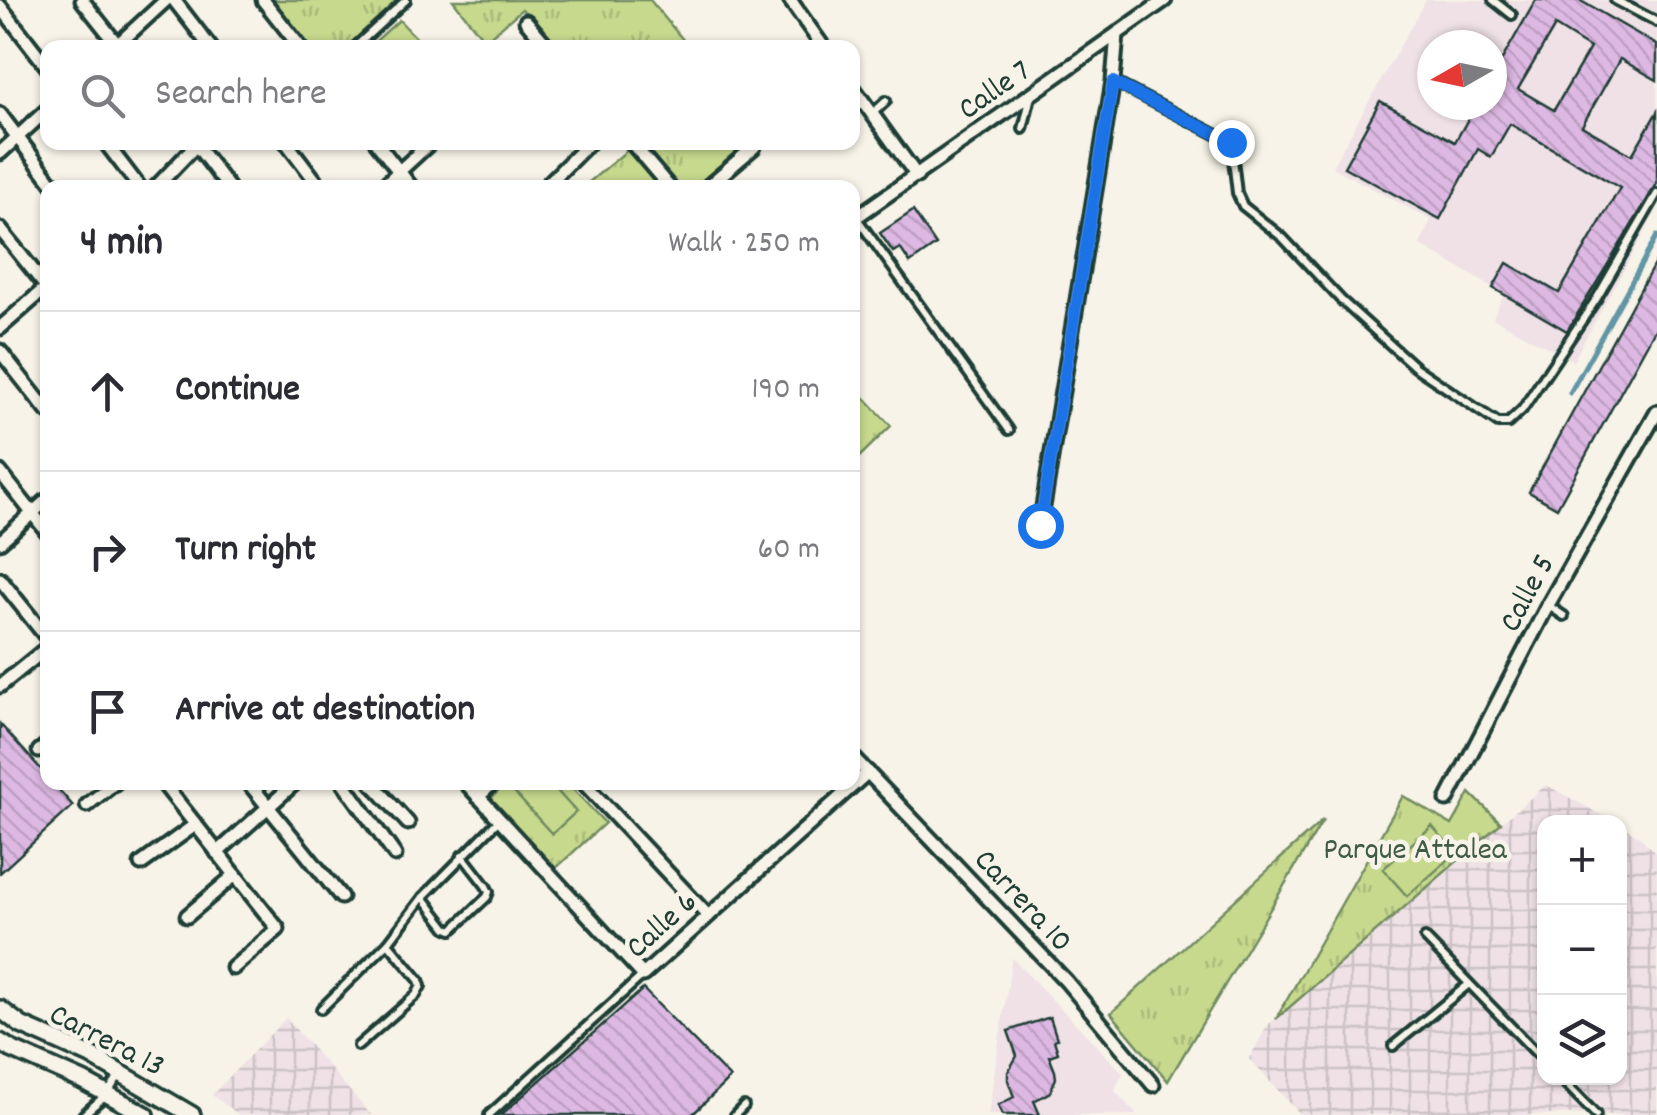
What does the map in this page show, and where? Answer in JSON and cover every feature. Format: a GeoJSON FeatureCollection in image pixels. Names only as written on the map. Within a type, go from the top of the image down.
{"type":"FeatureCollection","features":[{"type":"Feature","properties":{"kind":"street"},"geometry":{"type":"LineString","coordinates":[[82,0],[112,40]]}},
{"type":"Feature","properties":{"kind":"street"},"geometry":{"type":"LineString","coordinates":[[123,40],[166,0]]}},
{"type":"Feature","properties":{"kind":"street"},"geometry":{"type":"LineString","coordinates":[[174,0],[205,40]]}},
{"type":"Feature","properties":{"kind":"street"},"geometry":{"type":"LineString","coordinates":[[263,0],[295,40]]}},
{"type":"Feature","properties":{"kind":"street"},"geometry":{"type":"LineString","coordinates":[[790,0],[818,40]]}},
{"type":"Feature","properties":{"kind":"street","name":"Calle 7"},"geometry":{"type":"LineString","coordinates":[[860,214],[1165,0]]}},
{"type":"Feature","properties":{"kind":"street"},"geometry":{"type":"LineString","coordinates":[[0,6],[40,58]]}},
{"type":"Feature","properties":{"kind":"street"},"geometry":{"type":"LineString","coordinates":[[526,21],[542,40]]}},
{"type":"Feature","properties":{"kind":"street"},"geometry":{"type":"LineString","coordinates":[[1040,525],[1113,82],[1117,34]]}},
{"type":"Feature","properties":{"kind":"street"},"geometry":{"type":"LineString","coordinates":[[860,97],[917,176]]}},
{"type":"Feature","properties":{"kind":"street"},"geometry":{"type":"LineString","coordinates":[[0,114],[50,180]]}},
{"type":"Feature","properties":{"kind":"street"},"geometry":{"type":"LineString","coordinates":[[0,153],[40,116]]}},
{"type":"Feature","properties":{"kind":"street"},"geometry":{"type":"LineString","coordinates":[[111,150],[134,180]]}},
{"type":"Feature","properties":{"kind":"street"},"geometry":{"type":"LineString","coordinates":[[163,180],[191,150]]}},
{"type":"Feature","properties":{"kind":"street"},"geometry":{"type":"LineString","coordinates":[[202,150],[224,180]]}},
{"type":"Feature","properties":{"kind":"street"},"geometry":{"type":"LineString","coordinates":[[292,150],[315,180]]}},
{"type":"Feature","properties":{"kind":"street"},"geometry":{"type":"LineString","coordinates":[[382,150],[405,180]]}},
{"type":"Feature","properties":{"kind":"street"},"geometry":{"type":"LineString","coordinates":[[389,180],[422,150]]}},
{"type":"Feature","properties":{"kind":"street"},"geometry":{"type":"LineString","coordinates":[[552,180],[582,150]]}},
{"type":"Feature","properties":{"kind":"street"},"geometry":{"type":"LineString","coordinates":[[638,150],[663,180]]}},
{"type":"Feature","properties":{"kind":"street"},"geometry":{"type":"LineString","coordinates":[[715,180],[749,150]]}},
{"type":"Feature","properties":{"kind":"street"},"geometry":{"type":"LineString","coordinates":[[0,229],[40,278]]}},
{"type":"Feature","properties":{"kind":"street"},"geometry":{"type":"LineString","coordinates":[[0,328],[40,293]]}},
{"type":"Feature","properties":{"kind":"street"},"geometry":{"type":"LineString","coordinates":[[0,351],[40,402]]}},
{"type":"Feature","properties":{"kind":"street","name":"Calle 5"},"geometry":{"type":"LineString","coordinates":[[1447,800],[1548,605],[1657,413]]}},
{"type":"Feature","properties":{"kind":"street"},"geometry":{"type":"LineString","coordinates":[[0,472],[40,523]]}},
{"type":"Feature","properties":{"kind":"street"},"geometry":{"type":"LineString","coordinates":[[0,542],[40,506]]}},
{"type":"Feature","properties":{"kind":"street"},"geometry":{"type":"LineString","coordinates":[[3,588],[40,630]]}},
{"type":"Feature","properties":{"kind":"street"},"geometry":{"type":"LineString","coordinates":[[0,686],[40,653]]}},
{"type":"Feature","properties":{"kind":"street","name":"Carrera 10"},"geometry":{"type":"LineString","coordinates":[[860,764],[1066,982],[1153,1085]]}},
{"type":"Feature","properties":{"kind":"street","name":"Calle 6"},"geometry":{"type":"LineString","coordinates":[[860,779],[868,772]]}},
{"type":"Feature","properties":{"kind":"street"},"geometry":{"type":"LineString","coordinates":[[87,805],[106,790]]}},
{"type":"Feature","properties":{"kind":"street"},"geometry":{"type":"LineString","coordinates":[[168,790],[278,929],[233,968]]}},
{"type":"Feature","properties":{"kind":"street"},"geometry":{"type":"LineString","coordinates":[[254,790],[340,896]]}},
{"type":"Feature","properties":{"kind":"street"},"geometry":{"type":"LineString","coordinates":[[217,853],[287,790]]}},
{"type":"Feature","properties":{"kind":"street"},"geometry":{"type":"LineString","coordinates":[[349,790],[395,854]]}},
{"type":"Feature","properties":{"kind":"street"},"geometry":{"type":"LineString","coordinates":[[378,790],[408,823]]}},
{"type":"Feature","properties":{"kind":"street"},"geometry":{"type":"LineString","coordinates":[[472,790],[643,975]]}},
{"type":"Feature","properties":{"kind":"street"},"geometry":{"type":"LineString","coordinates":[[478,796],[485,790]]}},
{"type":"Feature","properties":{"kind":"street"},"geometry":{"type":"LineString","coordinates":[[590,790],[708,916]]}},
{"type":"Feature","properties":{"kind":"street","name":"Calle 6"},"geometry":{"type":"LineString","coordinates":[[643,975],[848,790]]}},
{"type":"Feature","properties":{"kind":"street"},"geometry":{"type":"LineString","coordinates":[[140,864],[195,825]]}},
{"type":"Feature","properties":{"kind":"street"},"geometry":{"type":"LineString","coordinates":[[187,916],[234,875]]}},
{"type":"Feature","properties":{"kind":"street","name":"Carrera 13"},"geometry":{"type":"LineString","coordinates":[[0,1009],[22,1025],[90,1056],[192,1115]]}},
{"type":"Feature","properties":{"kind":"street","name":"Carrera 13"},"geometry":{"type":"LineString","coordinates":[[0,1042],[146,1115]]}},
{"type":"Feature","properties":{"kind":"lane"},"geometry":{"type":"LineString","coordinates":[[363,40],[406,0]]}},
{"type":"Feature","properties":{"kind":"lane"},"geometry":{"type":"LineString","coordinates":[[1493,0],[1512,15]]}},
{"type":"Feature","properties":{"kind":"lane"},"geometry":{"type":"LineString","coordinates":[[1615,0],[1657,22]]}},
{"type":"Feature","properties":{"kind":"lane"},"geometry":{"type":"LineString","coordinates":[[1113,82],[1231,142],[1237,193],[1243,206],[1283,238],[1342,301],[1415,367],[1498,423],[1508,423],[1540,385],[1598,298],[1657,194]]}},
{"type":"Feature","properties":{"kind":"lane"},"geometry":{"type":"LineString","coordinates":[[1022,129],[1031,95]]}},
{"type":"Feature","properties":{"kind":"lane"},"geometry":{"type":"LineString","coordinates":[[872,113],[886,101]]}},
{"type":"Feature","properties":{"kind":"lane"},"geometry":{"type":"LineString","coordinates":[[860,226],[1009,430]]}},
{"type":"Feature","properties":{"kind":"lane"},"geometry":{"type":"LineString","coordinates":[[1548,605],[1564,616]]}},
{"type":"Feature","properties":{"kind":"lane"},"geometry":{"type":"LineString","coordinates":[[322,1009],[388,943],[462,855],[500,820]]}},
{"type":"Feature","properties":{"kind":"lane"},"geometry":{"type":"LineString","coordinates":[[423,897],[452,930],[487,897],[486,886],[462,855]]}},
{"type":"Feature","properties":{"kind":"lane"},"geometry":{"type":"LineString","coordinates":[[1425,938],[1537,1055]]}},
{"type":"Feature","properties":{"kind":"lane"},"geometry":{"type":"LineString","coordinates":[[358,1046],[416,995],[421,986],[388,943]]}},
{"type":"Feature","properties":{"kind":"lane","name":"Calle 6"},"geometry":{"type":"LineString","coordinates":[[489,1115],[643,975]]}},
{"type":"Feature","properties":{"kind":"lane"},"geometry":{"type":"LineString","coordinates":[[1393,1046],[1469,984]]}},
{"type":"Feature","properties":{"kind":"lane"},"geometry":{"type":"LineString","coordinates":[[83,1115],[107,1094],[121,1073]]}},
{"type":"Feature","properties":{"kind":"lane"},"geometry":{"type":"LineString","coordinates":[[1567,1085],[1596,1115]]}},
{"type":"Feature","properties":{"kind":"lane"},"geometry":{"type":"LineString","coordinates":[[735,1115],[744,1106]]}},
{"type":"Feature","properties":{"kind":"shaded area"},"geometry":{"type":"Polygon","coordinates":[[[1426,0],[1657,0],[1657,210],[1573,361],[1493,318],[1504,294],[1420,245],[1431,220],[1332,167],[1426,0]]]}},
{"type":"Feature","properties":{"kind":"shaded area"},"geometry":{"type":"Polygon","coordinates":[[[1546,785],[1601,815],[1537,815],[1537,1085],[1627,1085],[1627,829],[1639,836],[1657,854],[1657,1115],[1301,1115],[1249,1059],[1267,1026],[1546,785]]]}},
{"type":"Feature","properties":{"kind":"shaded area"},"geometry":{"type":"Polygon","coordinates":[[[1012,958],[1123,1073],[1114,1090],[1137,1115],[988,1115],[1012,958]]]}},
{"type":"Feature","properties":{"kind":"shaded area"},"geometry":{"type":"Polygon","coordinates":[[[286,1018],[371,1115],[239,1115],[212,1095],[286,1018]]]}},
{"type":"Feature","properties":{"kind":"green space"},"geometry":{"type":"Polygon","coordinates":[[[271,0],[401,0],[359,40],[304,40],[271,0]]]}},
{"type":"Feature","properties":{"kind":"green space"},"geometry":{"type":"Polygon","coordinates":[[[453,0],[650,0],[683,40],[550,40],[522,9],[484,40],[453,0]]]}},
{"type":"Feature","properties":{"kind":"green space"},"geometry":{"type":"Polygon","coordinates":[[[399,20],[418,40],[377,40],[399,20]]]}},
{"type":"Feature","properties":{"kind":"green space"},"geometry":{"type":"Polygon","coordinates":[[[628,150],[740,150],[703,180],[592,180],[628,150]]]}},
{"type":"Feature","properties":{"kind":"green space"},"geometry":{"type":"Polygon","coordinates":[[[860,391],[864,397],[891,426],[860,456],[860,391]]]}},
{"type":"Feature","properties":{"kind":"green space"},"geometry":{"type":"Polygon","coordinates":[[[500,790],[574,790],[605,823],[554,870],[489,800],[500,790]]]}},
{"type":"Feature","properties":{"kind":"green space"},"geometry":{"type":"Polygon","coordinates":[[[556,790],[576,812],[552,834],[514,792],[556,790]]]}},
{"type":"Feature","properties":{"kind":"green space","name":"Parque Attalea"},"geometry":{"type":"Polygon","coordinates":[[[1470,793],[1501,823],[1276,1019],[1403,796],[1452,825],[1470,793]]]}},
{"type":"Feature","properties":{"kind":"green space"},"geometry":{"type":"Polygon","coordinates":[[[1323,820],[1168,1081],[1111,1013],[1323,820]]]}},
{"type":"Feature","properties":{"kind":"green space"},"geometry":{"type":"Polygon","coordinates":[[[1432,826],[1456,853],[1407,896],[1383,869],[1432,826]]]}},
{"type":"Feature","properties":{"kind":"building"},"geometry":{"type":"Polygon","coordinates":[[[1536,0],[1579,0],[1657,45],[1657,80],[1620,59],[1582,126],[1632,155],[1657,112],[1657,184],[1567,331],[1493,288],[1507,263],[1559,293],[1620,188],[1510,124],[1491,157],[1478,149],[1440,219],[1344,167],[1380,101],[1455,142],[1467,120],[1507,120],[1507,51],[1536,0]],[[1555,26],[1518,89],[1554,110],[1590,48],[1555,26]]]}},
{"type":"Feature","properties":{"kind":"building"},"geometry":{"type":"Polygon","coordinates":[[[913,211],[936,245],[910,263],[900,248],[893,252],[880,233],[913,211]]]}},
{"type":"Feature","properties":{"kind":"building"},"geometry":{"type":"Polygon","coordinates":[[[1657,259],[1657,326],[1557,508],[1529,492],[1657,259]]]}},
{"type":"Feature","properties":{"kind":"building"},"geometry":{"type":"Polygon","coordinates":[[[0,724],[40,768],[40,790],[59,790],[73,806],[0,873],[0,724]]]}},
{"type":"Feature","properties":{"kind":"building"},"geometry":{"type":"Polygon","coordinates":[[[643,989],[730,1078],[692,1115],[501,1115],[643,989]]]}},
{"type":"Feature","properties":{"kind":"building"},"geometry":{"type":"Polygon","coordinates":[[[1050,1017],[1058,1053],[1049,1056],[1056,1078],[1050,1092],[1034,1101],[1040,1115],[1003,1115],[998,1105],[1014,1097],[1008,1072],[1017,1056],[1008,1031],[1050,1017]]]}},
{"type":"Feature","properties":{"kind":"waterway"},"geometry":{"type":"LineString","coordinates":[[1570,393],[1657,236]]}},
{"type":"Feature","properties":{"kind":"route"},"geometry":{"type":"LineString","coordinates":[[1040,525],[1113,82],[1231,142]]}}]}
